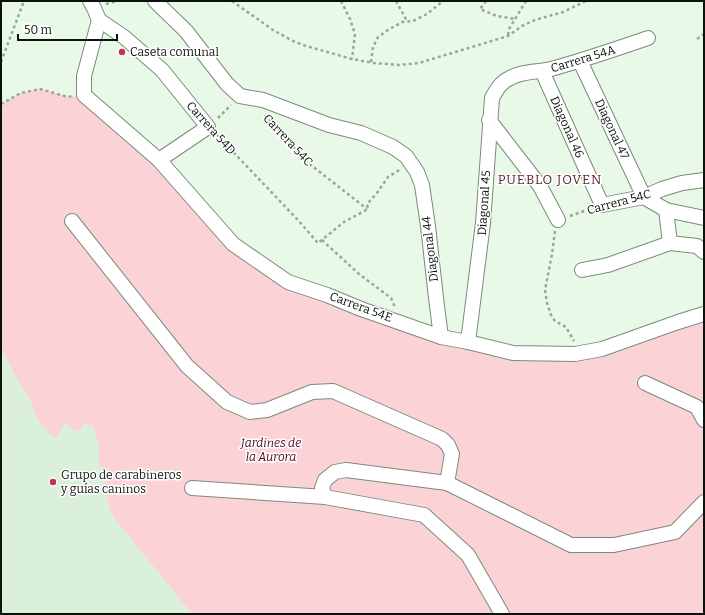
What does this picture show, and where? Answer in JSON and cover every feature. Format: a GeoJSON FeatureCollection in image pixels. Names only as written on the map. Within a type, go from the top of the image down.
{"type":"FeatureCollection","features":[{"type":"Feature","properties":{"kind":"street"},"geometry":{"type":"LineString","coordinates":[[84,95],[84,76],[99,20],[90,1]]}},
{"type":"Feature","properties":{"kind":"street"},"geometry":{"type":"LineString","coordinates":[[155,1],[186,31],[227,84],[240,96]]}},
{"type":"Feature","properties":{"kind":"street","name":"Carrera 54D"},"geometry":{"type":"LineString","coordinates":[[99,20],[124,37],[162,70],[208,127]]}},
{"type":"Feature","properties":{"kind":"street","name":"Carrera 54A"},"geometry":{"type":"LineString","coordinates":[[517,74],[542,71],[580,61],[648,38]]}},
{"type":"Feature","properties":{"kind":"street","name":"Diagonal 47"},"geometry":{"type":"LineString","coordinates":[[580,61],[644,197]]}},
{"type":"Feature","properties":{"kind":"street","name":"Diagonal 46"},"geometry":{"type":"LineString","coordinates":[[542,71],[602,205]]}},
{"type":"Feature","properties":{"kind":"street","name":"Diagonal 45"},"geometry":{"type":"LineString","coordinates":[[468,342],[483,223],[489,120],[492,98],[499,86],[517,74]]}},
{"type":"Feature","properties":{"kind":"street","name":"Carrera 54E"},"geometry":{"type":"LineString","coordinates":[[84,95],[159,160],[233,244],[288,282],[441,337],[513,353],[575,354],[602,349],[704,314]]}},
{"type":"Feature","properties":{"kind":"street","name":"Carrera 54C"},"geometry":{"type":"LineString","coordinates":[[240,96],[263,100]]}},
{"type":"Feature","properties":{"kind":"street","name":"Diagonal 44"},"geometry":{"type":"LineString","coordinates":[[263,100],[329,125],[361,133],[392,147],[406,156],[417,172],[422,185],[441,337]]}},
{"type":"Feature","properties":{"kind":"street"},"geometry":{"type":"LineString","coordinates":[[489,120],[540,186],[558,220]]}},
{"type":"Feature","properties":{"kind":"street"},"geometry":{"type":"LineString","coordinates":[[159,160],[208,127]]}},
{"type":"Feature","properties":{"kind":"street","name":"Carrera 54C"},"geometry":{"type":"LineString","coordinates":[[602,205],[644,197],[682,182],[704,180]]}},
{"type":"Feature","properties":{"kind":"street"},"geometry":{"type":"LineString","coordinates":[[644,197],[666,210],[704,218]]}},
{"type":"Feature","properties":{"kind":"street"},"geometry":{"type":"LineString","coordinates":[[666,210],[670,242]]}},
{"type":"Feature","properties":{"kind":"street"},"geometry":{"type":"LineString","coordinates":[[72,221],[187,366],[227,402],[250,412],[267,410],[312,392],[333,391],[442,439],[448,445],[452,454],[447,484]]}},
{"type":"Feature","properties":{"kind":"street"},"geometry":{"type":"LineString","coordinates":[[582,270],[608,265],[670,242],[697,246],[704,252]]}},
{"type":"Feature","properties":{"kind":"street"},"geometry":{"type":"LineString","coordinates":[[645,383],[698,407],[704,420]]}},
{"type":"Feature","properties":{"kind":"street"},"geometry":{"type":"LineString","coordinates":[[326,497],[322,488],[325,480],[335,472],[346,470],[447,484],[571,544],[614,545],[675,532],[704,502]]}},
{"type":"Feature","properties":{"kind":"street"},"geometry":{"type":"LineString","coordinates":[[192,488],[326,497],[424,515],[468,555],[502,614]]}},
{"type":"Feature","properties":{"kind":"path"},"geometry":{"type":"LineString","coordinates":[[1,62],[24,1]]}},
{"type":"Feature","properties":{"kind":"path"},"geometry":{"type":"LineString","coordinates":[[232,1],[274,30],[293,41],[306,46],[352,59],[399,65],[419,63],[508,36],[522,26],[535,20],[563,12],[586,1]]}},
{"type":"Feature","properties":{"kind":"path"},"geometry":{"type":"LineString","coordinates":[[341,1],[350,19],[355,34],[352,59]]}},
{"type":"Feature","properties":{"kind":"path"},"geometry":{"type":"LineString","coordinates":[[396,1],[407,22]]}},
{"type":"Feature","properties":{"kind":"path"},"geometry":{"type":"LineString","coordinates":[[371,62],[373,47],[378,37],[402,22],[413,21],[427,14],[443,1]]}},
{"type":"Feature","properties":{"kind":"path"},"geometry":{"type":"LineString","coordinates":[[486,1],[480,9],[497,16],[515,19]]}},
{"type":"Feature","properties":{"kind":"path"},"geometry":{"type":"LineString","coordinates":[[508,36],[509,29],[526,1]]}},
{"type":"Feature","properties":{"kind":"path"},"geometry":{"type":"LineString","coordinates":[[697,39],[704,34]]}},
{"type":"Feature","properties":{"kind":"path"},"geometry":{"type":"LineString","coordinates":[[1,104],[21,93],[40,89],[68,97],[84,95]]}},
{"type":"Feature","properties":{"kind":"path"},"geometry":{"type":"LineString","coordinates":[[208,127],[240,96]]}},
{"type":"Feature","properties":{"kind":"path","name":"Carrera 54C"},"geometry":{"type":"LineString","coordinates":[[263,100],[261,106],[262,112],[300,155],[368,209]]}},
{"type":"Feature","properties":{"kind":"path","name":"Carrera 54D"},"geometry":{"type":"LineString","coordinates":[[208,127],[297,219],[318,243],[322,240]]}},
{"type":"Feature","properties":{"kind":"path"},"geometry":{"type":"LineString","coordinates":[[402,322],[391,298],[359,274],[322,240],[344,222],[368,209],[367,204],[388,177],[411,164]]}},
{"type":"Feature","properties":{"kind":"path","name":"Carrera 54C"},"geometry":{"type":"LineString","coordinates":[[558,220],[566,220],[572,215],[602,205]]}},
{"type":"Feature","properties":{"kind":"path"},"geometry":{"type":"LineString","coordinates":[[558,220],[545,290],[551,315],[556,321],[566,327],[574,339],[575,354]]}},
{"type":"Feature","properties":{"kind":"shaded area","name":"Grupo de carabineros y guías caninos"},"geometry":{"type":"Polygon","coordinates":[[[1,349],[30,400],[37,419],[57,439],[64,424],[69,425],[85,423],[93,426],[98,442],[99,462],[103,473],[110,510],[115,519],[192,614],[1,614],[1,349]]]}},
{"type":"Feature","properties":{"kind":"green space","name":"Jardines de la Aurora"},"geometry":{"type":"Polygon","coordinates":[[[40,89],[68,97],[84,95],[159,160],[233,244],[288,282],[441,337],[575,354],[704,314],[704,614],[192,614],[115,519],[110,510],[103,473],[99,462],[98,442],[93,426],[85,423],[80,430],[74,432],[69,426],[64,424],[57,439],[50,434],[37,419],[30,400],[1,349],[1,104],[21,93],[40,89]]]}},
{"type":"Feature","properties":{"kind":"place","name":"Caseta comunal"},"geometry":{"type":"Point","coordinates":[122,52]}},
{"type":"Feature","properties":{"kind":"place","name":"Grupo de carabineros y guías caninos"},"geometry":{"type":"Point","coordinates":[53,482]}},
{"type":"Feature","properties":{"kind":"district","name":"PUEBLO JOVEN"},"geometry":{"type":"Point","coordinates":[550,179]}}]}
